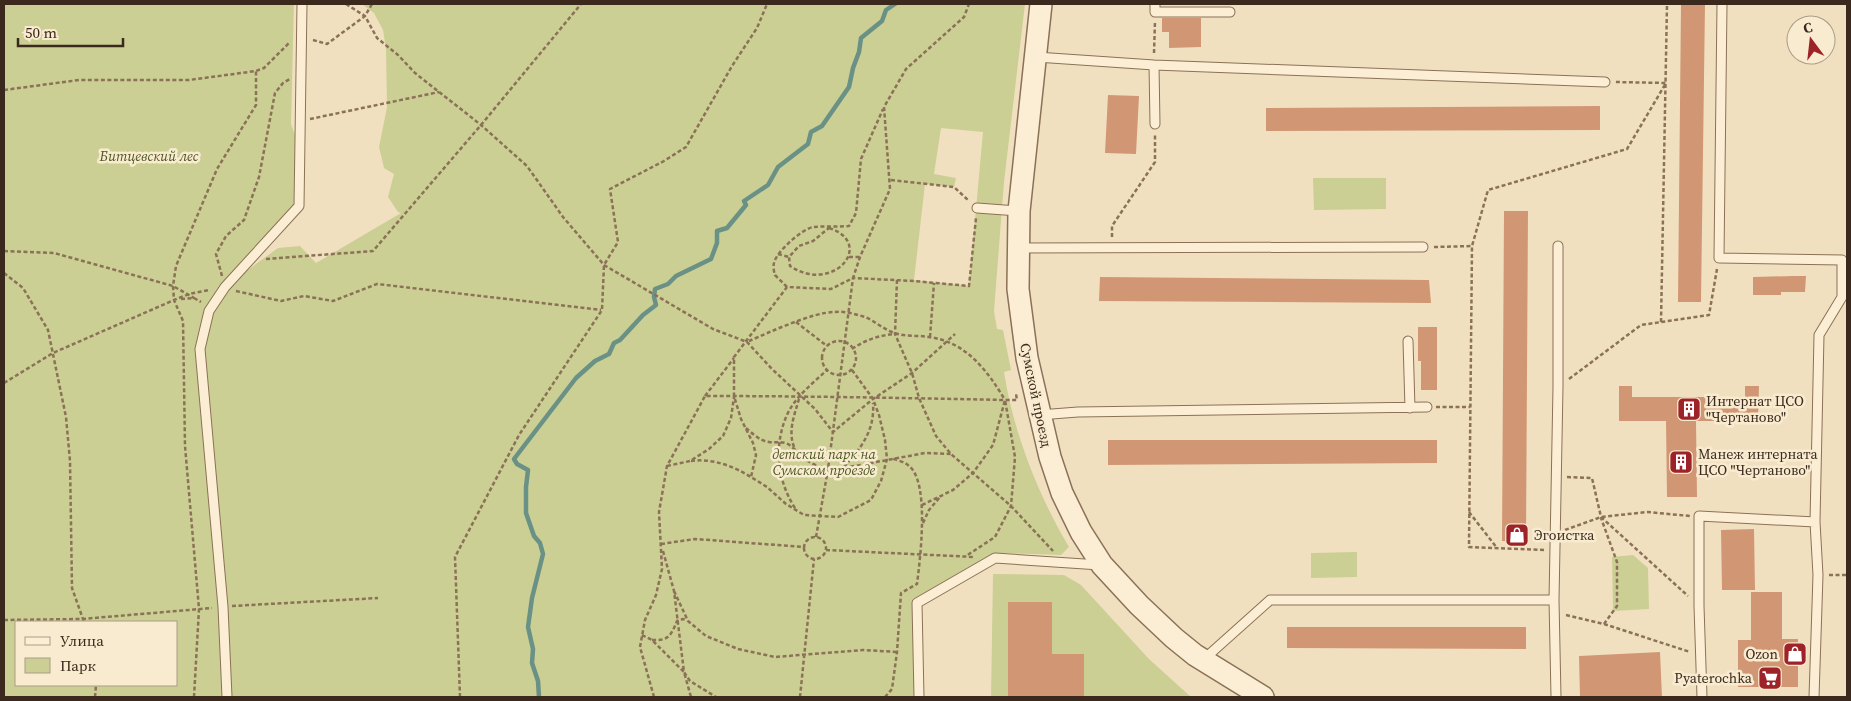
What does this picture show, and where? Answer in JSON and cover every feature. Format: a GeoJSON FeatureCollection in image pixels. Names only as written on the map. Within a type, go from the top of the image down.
{"type":"FeatureCollection","features":[{"type":"Feature","properties":{"kind":"street","name":"Сумской проезд"},"geometry":{"type":"LineString","coordinates":[[1041,4],[1019,211],[1018,289],[1027,358],[1050,458],[1062,493],[1081,532],[1102,565],[1139,605],[1174,638],[1203,660],[1263,697]]}},
{"type":"Feature","properties":{"kind":"lane"},"geometry":{"type":"LineString","coordinates":[[227,697],[223,607],[200,349],[209,311],[225,287],[299,206],[302,4]]}},
{"type":"Feature","properties":{"kind":"lane"},"geometry":{"type":"LineString","coordinates":[[1722,4],[1719,258],[1842,260],[1845,297],[1819,335],[1815,522],[1818,575],[1814,697]]}},
{"type":"Feature","properties":{"kind":"lane"},"geometry":{"type":"LineString","coordinates":[[1155,8],[1230,12]]}},
{"type":"Feature","properties":{"kind":"lane"},"geometry":{"type":"LineString","coordinates":[[1036,57],[1154,65],[1605,82]]}},
{"type":"Feature","properties":{"kind":"lane"},"geometry":{"type":"LineString","coordinates":[[1154,65],[1155,124]]}},
{"type":"Feature","properties":{"kind":"lane"},"geometry":{"type":"LineString","coordinates":[[977,208],[1019,211]]}},
{"type":"Feature","properties":{"kind":"lane"},"geometry":{"type":"LineString","coordinates":[[1556,697],[1554,550],[1558,387],[1558,246]]}},
{"type":"Feature","properties":{"kind":"lane"},"geometry":{"type":"LineString","coordinates":[[1018,248],[1422,247]]}},
{"type":"Feature","properties":{"kind":"lane"},"geometry":{"type":"LineString","coordinates":[[1408,341],[1410,408]]}},
{"type":"Feature","properties":{"kind":"lane"},"geometry":{"type":"LineString","coordinates":[[1039,415],[1097,412],[1427,407]]}},
{"type":"Feature","properties":{"kind":"lane"},"geometry":{"type":"LineString","coordinates":[[1702,697],[1699,516],[1815,522]]}},
{"type":"Feature","properties":{"kind":"lane"},"geometry":{"type":"LineString","coordinates":[[919,697],[917,603],[995,558],[1102,565]]}},
{"type":"Feature","properties":{"kind":"lane"},"geometry":{"type":"LineString","coordinates":[[1203,660],[1270,600],[1554,600]]}},
{"type":"Feature","properties":{"kind":"path"},"geometry":{"type":"LineString","coordinates":[[346,4],[365,16],[377,38],[398,55],[414,73],[481,125],[527,166],[563,217],[604,265],[712,329],[747,342],[815,410],[833,432]]}},
{"type":"Feature","properties":{"kind":"path"},"geometry":{"type":"LineString","coordinates":[[4,90],[79,80],[189,80],[256,71],[264,68],[294,38],[303,37],[327,44],[365,16],[372,4]]}},
{"type":"Feature","properties":{"kind":"path"},"geometry":{"type":"LineString","coordinates":[[250,260],[373,251],[581,4]]}},
{"type":"Feature","properties":{"kind":"path"},"geometry":{"type":"LineString","coordinates":[[460,697],[456,557],[518,436],[602,310],[604,265],[618,242],[610,188],[664,162],[686,147],[732,66],[757,28],[767,4]]}},
{"type":"Feature","properties":{"kind":"path"},"geometry":{"type":"LineString","coordinates":[[891,180],[954,187],[977,208],[969,286],[853,278],[831,289],[787,287],[775,275],[774,264],[778,254],[804,230],[812,227],[848,226],[856,213],[861,159],[884,107],[906,69],[964,16],[969,4]]}},
{"type":"Feature","properties":{"kind":"path"},"geometry":{"type":"LineString","coordinates":[[1661,322],[1667,4]]}},
{"type":"Feature","properties":{"kind":"path"},"geometry":{"type":"LineString","coordinates":[[1154,65],[1155,8]]}},
{"type":"Feature","properties":{"kind":"path"},"geometry":{"type":"LineString","coordinates":[[194,697],[199,609],[185,446],[183,321],[174,300],[173,286],[176,266],[217,169],[256,105],[256,71]]}},
{"type":"Feature","properties":{"kind":"path"},"geometry":{"type":"LineString","coordinates":[[225,287],[216,254],[226,236],[244,220],[259,178],[275,93],[283,83],[302,71]]}},
{"type":"Feature","properties":{"kind":"path"},"geometry":{"type":"LineString","coordinates":[[1605,82],[1666,83]]}},
{"type":"Feature","properties":{"kind":"path"},"geometry":{"type":"LineString","coordinates":[[1554,550],[1469,547],[1472,246],[1488,190],[1627,149],[1666,83]]}},
{"type":"Feature","properties":{"kind":"path"},"geometry":{"type":"LineString","coordinates":[[301,120],[439,92]]}},
{"type":"Feature","properties":{"kind":"path"},"geometry":{"type":"LineString","coordinates":[[816,537],[828,469],[853,278],[860,257],[890,189],[891,180],[884,107]]}},
{"type":"Feature","properties":{"kind":"path"},"geometry":{"type":"LineString","coordinates":[[1112,248],[1112,226],[1155,162],[1155,124]]}},
{"type":"Feature","properties":{"kind":"path"},"geometry":{"type":"LineString","coordinates":[[829,228],[842,233],[846,238],[849,256],[845,263],[836,270],[826,274],[814,275],[804,274],[790,266],[789,257],[799,246],[813,241],[829,228]]}},
{"type":"Feature","properties":{"kind":"path"},"geometry":{"type":"LineString","coordinates":[[1422,247],[1472,246]]}},
{"type":"Feature","properties":{"kind":"path"},"geometry":{"type":"LineString","coordinates":[[4,251],[54,253],[173,286],[199,300],[209,311]]}},
{"type":"Feature","properties":{"kind":"path"},"geometry":{"type":"LineString","coordinates":[[778,254],[789,257]]}},
{"type":"Feature","properties":{"kind":"path"},"geometry":{"type":"LineString","coordinates":[[849,256],[860,257]]}},
{"type":"Feature","properties":{"kind":"path"},"geometry":{"type":"LineString","coordinates":[[1558,387],[1641,325],[1709,315],[1719,258]]}},
{"type":"Feature","properties":{"kind":"path"},"geometry":{"type":"LineString","coordinates":[[4,273],[23,288],[48,330],[66,417],[70,461],[72,588],[83,621]]}},
{"type":"Feature","properties":{"kind":"path"},"geometry":{"type":"LineString","coordinates":[[897,280],[895,334],[912,373],[919,398],[936,436],[952,454],[1011,506],[1064,563]]}},
{"type":"Feature","properties":{"kind":"path"},"geometry":{"type":"LineString","coordinates":[[930,337],[934,283]]}},
{"type":"Feature","properties":{"kind":"path"},"geometry":{"type":"LineString","coordinates":[[4,383],[53,353],[174,300],[189,294],[225,287],[238,292],[281,301],[304,296],[334,301],[377,284],[602,310]]}},
{"type":"Feature","properties":{"kind":"path"},"geometry":{"type":"LineString","coordinates":[[654,697],[640,647],[645,620],[656,595],[662,569],[659,512],[667,466],[705,396],[787,287]]}},
{"type":"Feature","properties":{"kind":"path"},"geometry":{"type":"LineString","coordinates":[[174,300],[194,298]]}},
{"type":"Feature","properties":{"kind":"path"},"geometry":{"type":"LineString","coordinates":[[747,342],[796,322],[833,311],[848,312],[866,318],[895,334]]}},
{"type":"Feature","properties":{"kind":"path"},"geometry":{"type":"LineString","coordinates":[[796,322],[827,346]]}},
{"type":"Feature","properties":{"kind":"path"},"geometry":{"type":"LineString","coordinates":[[852,349],[874,338],[895,334],[930,337],[947,341],[973,356],[990,377],[1004,400],[1015,457],[1011,506],[995,538],[966,556]]}},
{"type":"Feature","properties":{"kind":"path"},"geometry":{"type":"LineString","coordinates":[[833,432],[873,399],[912,373],[955,334]]}},
{"type":"Feature","properties":{"kind":"path"},"geometry":{"type":"LineString","coordinates":[[844,342],[852,349],[855,352],[856,363],[852,370],[840,375],[827,370],[823,363],[823,354],[827,346],[832,343],[844,342]]}},
{"type":"Feature","properties":{"kind":"path"},"geometry":{"type":"LineString","coordinates":[[690,461],[709,449],[723,436],[732,418],[734,357]]}},
{"type":"Feature","properties":{"kind":"path"},"geometry":{"type":"LineString","coordinates":[[797,511],[782,479],[779,465],[779,441],[782,427],[790,409],[800,396],[827,370]]}},
{"type":"Feature","properties":{"kind":"path"},"geometry":{"type":"LineString","coordinates":[[667,466],[702,459],[736,469],[767,487],[786,504],[804,515],[838,517],[871,500],[882,481],[887,459],[880,415],[873,399],[852,370]]}},
{"type":"Feature","properties":{"kind":"path"},"geometry":{"type":"LineString","coordinates":[[705,396],[1017,400],[1016,391]]}},
{"type":"Feature","properties":{"kind":"path"},"geometry":{"type":"LineString","coordinates":[[734,396],[753,443],[756,456],[751,477]]}},
{"type":"Feature","properties":{"kind":"path"},"geometry":{"type":"LineString","coordinates":[[795,449],[791,430],[800,396]]}},
{"type":"Feature","properties":{"kind":"path"},"geometry":{"type":"LineString","coordinates":[[843,468],[860,447],[868,433],[874,418],[873,399]]}},
{"type":"Feature","properties":{"kind":"path"},"geometry":{"type":"LineString","coordinates":[[922,504],[953,490],[973,473],[993,445],[1004,400]]}},
{"type":"Feature","properties":{"kind":"path"},"geometry":{"type":"LineString","coordinates":[[1427,407],[1470,407]]}},
{"type":"Feature","properties":{"kind":"path"},"geometry":{"type":"LineString","coordinates":[[745,427],[759,439],[769,442],[779,441],[790,445],[812,464],[828,469],[925,453],[952,454]]}},
{"type":"Feature","properties":{"kind":"path"},"geometry":{"type":"LineString","coordinates":[[885,697],[892,689],[897,652],[901,593],[917,584],[922,525],[922,504],[917,478],[910,466],[891,458]]}},
{"type":"Feature","properties":{"kind":"path"},"geometry":{"type":"LineString","coordinates":[[1556,477],[1592,478],[1601,517],[1617,562],[1617,606],[1604,624]]}},
{"type":"Feature","properties":{"kind":"path"},"geometry":{"type":"LineString","coordinates":[[922,525],[928,510],[942,495]]}},
{"type":"Feature","properties":{"kind":"path"},"geometry":{"type":"LineString","coordinates":[[1469,512],[1497,548]]}},
{"type":"Feature","properties":{"kind":"path"},"geometry":{"type":"LineString","coordinates":[[1555,534],[1601,517],[1647,512],[1699,516]]}},
{"type":"Feature","properties":{"kind":"path"},"geometry":{"type":"LineString","coordinates":[[1601,517],[1699,606]]}},
{"type":"Feature","properties":{"kind":"path"},"geometry":{"type":"LineString","coordinates":[[816,537],[824,541],[826,550],[822,557],[814,559],[806,555],[804,547],[808,539],[816,537]]}},
{"type":"Feature","properties":{"kind":"path"},"geometry":{"type":"LineString","coordinates":[[661,544],[695,539],[804,547]]}},
{"type":"Feature","properties":{"kind":"path"},"geometry":{"type":"LineString","coordinates":[[661,544],[674,591],[688,621]]}},
{"type":"Feature","properties":{"kind":"path"},"geometry":{"type":"LineString","coordinates":[[826,550],[995,558]]}},
{"type":"Feature","properties":{"kind":"path"},"geometry":{"type":"LineString","coordinates":[[800,697],[814,559]]}},
{"type":"Feature","properties":{"kind":"path"},"geometry":{"type":"LineString","coordinates":[[1818,575],[1847,575]]}},
{"type":"Feature","properties":{"kind":"path"},"geometry":{"type":"LineString","coordinates":[[674,591],[684,672],[691,697]]}},
{"type":"Feature","properties":{"kind":"path"},"geometry":{"type":"LineString","coordinates":[[4,620],[83,621],[223,607],[378,598]]}},
{"type":"Feature","properties":{"kind":"path"},"geometry":{"type":"LineString","coordinates":[[1555,613],[1604,624],[1702,656]]}},
{"type":"Feature","properties":{"kind":"path"},"geometry":{"type":"LineString","coordinates":[[652,640],[661,640],[668,637],[677,621],[683,619],[706,636],[738,649],[775,657],[863,650],[897,652]]}},
{"type":"Feature","properties":{"kind":"path"},"geometry":{"type":"LineString","coordinates":[[642,635],[652,640],[684,672],[690,681],[716,697]]}},
{"type":"Feature","properties":{"kind":"green space"},"geometry":{"type":"Polygon","coordinates":[[[4,4],[294,4],[291,124],[302,155],[297,204],[242,274],[278,248],[300,246],[316,263],[401,213],[398,212],[388,197],[394,174],[384,168],[379,147],[387,107],[386,49],[383,30],[374,13],[362,4],[1025,4],[1004,182],[994,311],[997,329],[1003,330],[1011,370],[1004,372],[1020,440],[1047,506],[1069,547],[1061,555],[1001,553],[913,599],[915,697],[4,697],[4,4]],[[941,128],[934,174],[956,178],[954,187],[925,184],[914,280],[969,286],[983,132],[941,128]]]}},
{"type":"Feature","properties":{"kind":"green space"},"geometry":{"type":"Polygon","coordinates":[[[1313,178],[1386,178],[1386,209],[1314,210],[1313,178]]]}},
{"type":"Feature","properties":{"kind":"green space"},"geometry":{"type":"Polygon","coordinates":[[[1357,552],[1357,577],[1311,578],[1311,553],[1357,552]]]}},
{"type":"Feature","properties":{"kind":"green space"},"geometry":{"type":"Polygon","coordinates":[[[1633,555],[1648,568],[1649,609],[1613,611],[1612,557],[1633,555]]]}},
{"type":"Feature","properties":{"kind":"green space"},"geometry":{"type":"Polygon","coordinates":[[[993,574],[1064,575],[1081,585],[1149,659],[1191,697],[991,697],[993,574]]]}},
{"type":"Feature","properties":{"kind":"building"},"geometry":{"type":"Polygon","coordinates":[[[1681,4],[1705,4],[1701,302],[1678,302],[1681,4]]]}},
{"type":"Feature","properties":{"kind":"building"},"geometry":{"type":"Polygon","coordinates":[[[1162,18],[1201,18],[1201,47],[1169,48],[1169,32],[1162,32],[1162,18]]]}},
{"type":"Feature","properties":{"kind":"building"},"geometry":{"type":"Polygon","coordinates":[[[1108,95],[1139,96],[1136,154],[1105,153],[1108,95]]]}},
{"type":"Feature","properties":{"kind":"building"},"geometry":{"type":"Polygon","coordinates":[[[1600,106],[1600,130],[1266,131],[1266,108],[1600,106]]]}},
{"type":"Feature","properties":{"kind":"building"},"geometry":{"type":"Polygon","coordinates":[[[1504,211],[1528,211],[1526,541],[1502,541],[1504,211]]]}},
{"type":"Feature","properties":{"kind":"building"},"geometry":{"type":"Polygon","coordinates":[[[1806,276],[1805,292],[1781,292],[1781,295],[1753,295],[1753,277],[1806,276]]]}},
{"type":"Feature","properties":{"kind":"building"},"geometry":{"type":"Polygon","coordinates":[[[1100,277],[1429,280],[1431,303],[1099,301],[1100,277]]]}},
{"type":"Feature","properties":{"kind":"building"},"geometry":{"type":"Polygon","coordinates":[[[1418,327],[1437,327],[1437,390],[1421,390],[1421,361],[1418,361],[1418,327]]]}},
{"type":"Feature","properties":{"kind":"building","name":"Интернат ЦСО \"Чертаново\""},"geometry":{"type":"Polygon","coordinates":[[[1619,386],[1632,386],[1632,397],[1745,397],[1745,386],[1759,386],[1758,421],[1696,421],[1697,497],[1667,497],[1666,421],[1619,421],[1619,386]]]}},
{"type":"Feature","properties":{"kind":"building"},"geometry":{"type":"Polygon","coordinates":[[[1108,440],[1437,440],[1437,463],[1108,465],[1108,440]]]}},
{"type":"Feature","properties":{"kind":"building"},"geometry":{"type":"Polygon","coordinates":[[[1754,529],[1755,590],[1722,590],[1721,530],[1754,529]]]}},
{"type":"Feature","properties":{"kind":"building"},"geometry":{"type":"Polygon","coordinates":[[[1751,592],[1782,592],[1782,639],[1798,639],[1798,687],[1738,687],[1738,640],[1751,640],[1751,592]]]}},
{"type":"Feature","properties":{"kind":"building"},"geometry":{"type":"Polygon","coordinates":[[[1008,602],[1052,602],[1052,654],[1084,654],[1084,697],[1008,697],[1008,602]]]}},
{"type":"Feature","properties":{"kind":"building"},"geometry":{"type":"Polygon","coordinates":[[[1287,627],[1526,627],[1526,649],[1287,648],[1287,627]]]}},
{"type":"Feature","properties":{"kind":"building"},"geometry":{"type":"Polygon","coordinates":[[[1660,652],[1662,697],[1580,697],[1579,656],[1660,652]]]}},
{"type":"Feature","properties":{"kind":"waterway"},"geometry":{"type":"LineString","coordinates":[[539,697],[538,681],[532,663],[533,649],[528,627],[532,598],[543,554],[526,513],[528,470],[517,464],[514,459],[576,378],[595,361],[609,354],[614,343],[620,340],[643,315],[656,305],[655,289],[668,284],[676,276],[711,259],[717,243],[717,231],[727,228],[746,205],[744,201],[768,185],[778,167],[808,144],[811,132],[822,126],[849,87],[861,38],[882,21],[886,10],[895,4]]}},
{"type":"Feature","properties":{"kind":"place","name":"Интернат ЦСО \"Чертаново\""},"geometry":{"type":"Point","coordinates":[1689,409]}},
{"type":"Feature","properties":{"kind":"place","name":"Манеж интерната ЦСО \"Чертаново\""},"geometry":{"type":"Point","coordinates":[1681,462]}},
{"type":"Feature","properties":{"kind":"place","name":"Эгоистка"},"geometry":{"type":"Point","coordinates":[1517,535]}},
{"type":"Feature","properties":{"kind":"place","name":"Ozon"},"geometry":{"type":"Point","coordinates":[1795,654]}},
{"type":"Feature","properties":{"kind":"place","name":"Pyaterochka"},"geometry":{"type":"Point","coordinates":[1770,678]}},
{"type":"Feature","properties":{"kind":"park label","name":"Битцевский лес"},"geometry":{"type":"Point","coordinates":[149,156]}},
{"type":"Feature","properties":{"kind":"park label","name":"детский парк на Сумском проезде"},"geometry":{"type":"Point","coordinates":[824,462]}}]}
